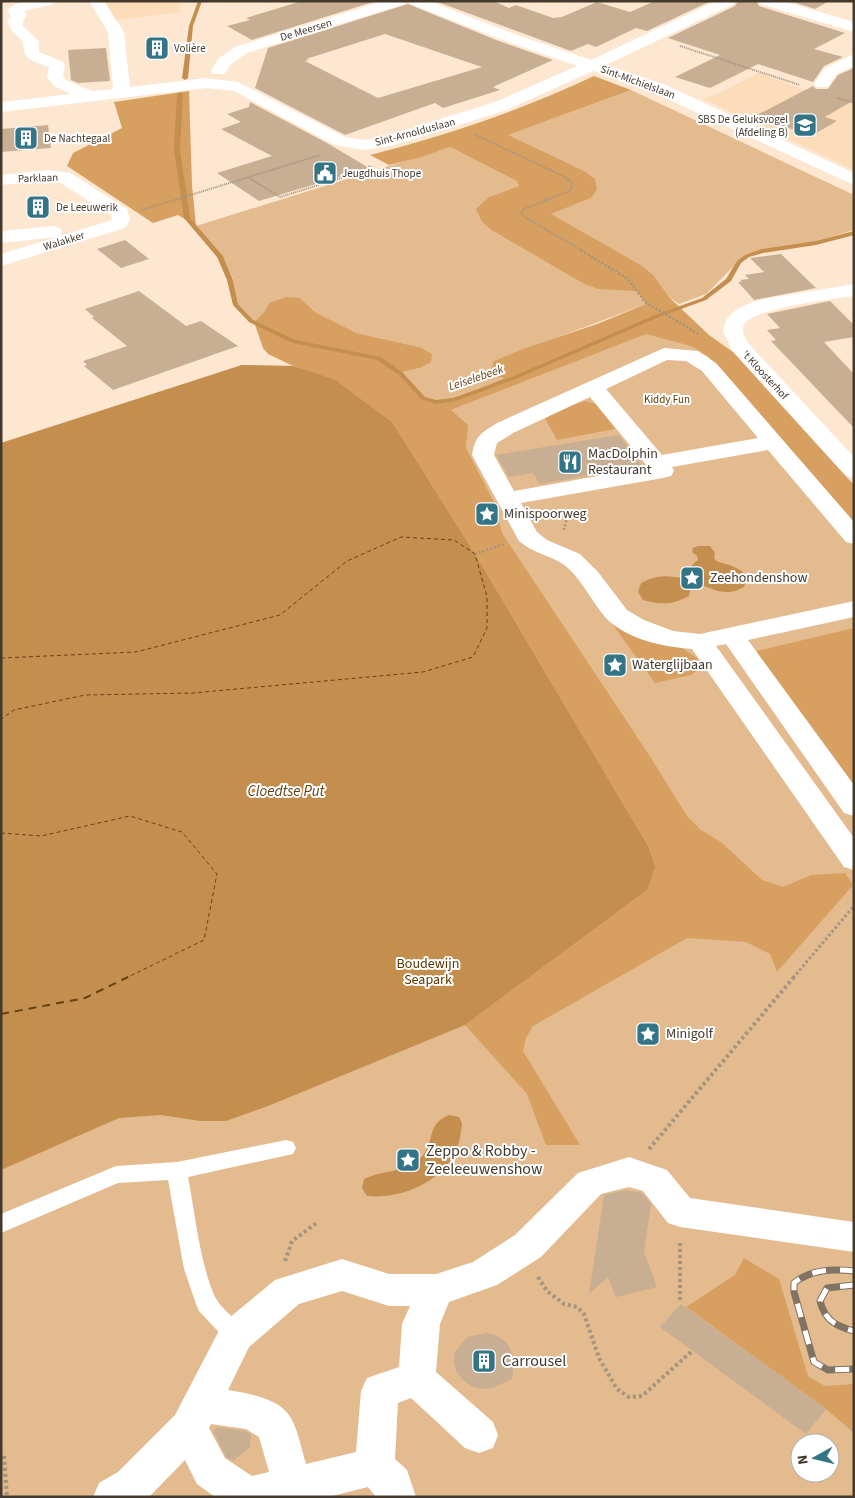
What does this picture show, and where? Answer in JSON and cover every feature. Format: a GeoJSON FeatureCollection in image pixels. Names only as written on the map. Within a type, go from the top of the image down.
{"type":"FeatureCollection","features":[{"type":"Feature","properties":{"kind":"street"},"geometry":{"type":"LineString","coordinates":[[96,1],[116,32],[122,92]]}},
{"type":"Feature","properties":{"kind":"street","name":"De Meersen"},"geometry":{"type":"LineString","coordinates":[[219,71],[224,62],[241,50],[400,1]]}},
{"type":"Feature","properties":{"kind":"street","name":"Sint-Michielslaan"},"geometry":{"type":"LineString","coordinates":[[415,1],[488,30],[660,89],[854,180]]}},
{"type":"Feature","properties":{"kind":"street","name":"Sint-Arnolduslaan"},"geometry":{"type":"LineString","coordinates":[[1,107],[206,83],[222,84],[238,88],[340,141],[344,146],[385,142],[516,101],[729,1]]}},
{"type":"Feature","properties":{"kind":"street"},"geometry":{"type":"LineString","coordinates":[[765,1],[854,27]]}},
{"type":"Feature","properties":{"kind":"street"},"geometry":{"type":"LineString","coordinates":[[46,2],[18,8],[15,12],[19,14],[15,21],[16,27],[31,41],[31,52],[34,56],[57,65],[55,77],[60,83],[89,96]]}},
{"type":"Feature","properties":{"kind":"street"},"geometry":{"type":"LineString","coordinates":[[822,84],[831,71],[854,59]]}},
{"type":"Feature","properties":{"kind":"street","name":"Parklaan"},"geometry":{"type":"LineString","coordinates":[[1,180],[48,175],[64,177],[120,213],[115,222]]}},
{"type":"Feature","properties":{"kind":"street"},"geometry":{"type":"LineString","coordinates":[[1,237],[115,222]]}},
{"type":"Feature","properties":{"kind":"street","name":"Walakker"},"geometry":{"type":"LineString","coordinates":[[1,260],[115,222]]}},
{"type":"Feature","properties":{"kind":"street"},"geometry":{"type":"LineString","coordinates":[[732,328],[736,319],[760,306],[854,290]]}},
{"type":"Feature","properties":{"kind":"street","name":"'t Kloosterhof"},"geometry":{"type":"LineString","coordinates":[[732,328],[733,337],[739,346],[854,471]]}},
{"type":"Feature","properties":{"kind":"street"},"geometry":{"type":"LineString","coordinates":[[854,537],[709,367],[691,354],[664,354],[505,428],[486,440],[483,455],[527,536],[538,545],[571,559],[589,577],[618,615],[635,626],[669,639],[700,642],[854,609]]}},
{"type":"Feature","properties":{"kind":"street"},"geometry":{"type":"LineString","coordinates":[[507,499],[663,471],[593,387]]}},
{"type":"Feature","properties":{"kind":"street"},"geometry":{"type":"LineString","coordinates":[[656,463],[773,442]]}},
{"type":"Feature","properties":{"kind":"street"},"geometry":{"type":"LineString","coordinates":[[732,635],[854,806]]}},
{"type":"Feature","properties":{"kind":"street"},"geometry":{"type":"LineString","coordinates":[[700,642],[854,862],[854,871]]}},
{"type":"Feature","properties":{"kind":"street"},"geometry":{"type":"LineString","coordinates":[[113,1497],[132,1486],[195,1416],[236,1334],[288,1291],[342,1275],[389,1290],[436,1290],[484,1274],[528,1246],[590,1182],[630,1172],[655,1180],[680,1212],[854,1237]]}},
{"type":"Feature","properties":{"kind":"street"},"geometry":{"type":"LineString","coordinates":[[417,1379],[421,1324],[436,1290]]}},
{"type":"Feature","properties":{"kind":"street"},"geometry":{"type":"LineString","coordinates":[[195,1416],[211,1471],[246,1496],[293,1486],[385,1482],[380,1391],[417,1379]]}},
{"type":"Feature","properties":{"kind":"street"},"geometry":{"type":"LineString","coordinates":[[417,1379],[479,1435]]}},
{"type":"Feature","properties":{"kind":"street"},"geometry":{"type":"LineString","coordinates":[[195,1416],[254,1412],[275,1426],[293,1486]]}},
{"type":"Feature","properties":{"kind":"lane"},"geometry":{"type":"LineString","coordinates":[[1,1224],[116,1175],[177,1171],[286,1148]]}},
{"type":"Feature","properties":{"kind":"lane"},"geometry":{"type":"LineString","coordinates":[[177,1171],[195,1269],[207,1304],[236,1334]]}},
{"type":"Feature","properties":{"kind":"path"},"geometry":{"type":"LineString","coordinates":[[654,37],[803,86]]}},
{"type":"Feature","properties":{"kind":"path"},"geometry":{"type":"LineString","coordinates":[[837,98],[854,103]]}},
{"type":"Feature","properties":{"kind":"path"},"geometry":{"type":"LineString","coordinates":[[451,122],[572,182],[572,187],[569,191],[524,209],[521,212],[522,216],[619,272],[628,279],[645,302],[705,338],[732,328]]}},
{"type":"Feature","properties":{"kind":"path"},"geometry":{"type":"LineString","coordinates":[[115,222],[173,200],[249,178],[344,146],[372,168],[280,197],[249,178]]}},
{"type":"Feature","properties":{"kind":"path"},"geometry":{"type":"LineString","coordinates":[[551,491],[567,517],[556,552]]}},
{"type":"Feature","properties":{"kind":"path"},"geometry":{"type":"LineString","coordinates":[[630,1172],[854,906]]}},
{"type":"Feature","properties":{"kind":"path"},"geometry":{"type":"LineString","coordinates":[[680,1212],[680,1303]]}},
{"type":"Feature","properties":{"kind":"path"},"geometry":{"type":"LineString","coordinates":[[288,1291],[284,1264],[292,1241],[318,1222]]}},
{"type":"Feature","properties":{"kind":"path"},"geometry":{"type":"LineString","coordinates":[[528,1246],[533,1269],[547,1291],[564,1304],[578,1307],[584,1314],[599,1358],[617,1388],[629,1397],[642,1396],[692,1350]]}},
{"type":"Feature","properties":{"kind":"path"},"geometry":{"type":"LineString","coordinates":[[4,1456],[7,1497]]}},
{"type":"Feature","properties":{"kind":"shaded area"},"geometry":{"type":"Polygon","coordinates":[[[100,1],[183,1],[179,8],[182,12],[109,21],[100,1]]]}},
{"type":"Feature","properties":{"kind":"shaded area","name":"SBS De Geluksvogel (Afdeling B)"},"geometry":{"type":"Polygon","coordinates":[[[758,73],[821,96],[854,78],[854,170],[703,99],[720,93],[758,73]]]}},
{"type":"Feature","properties":{"kind":"shaded area"},"geometry":{"type":"Polygon","coordinates":[[[594,76],[631,90],[508,135],[584,171],[595,179],[597,189],[591,198],[551,214],[641,265],[653,275],[669,297],[709,335],[733,352],[854,485],[854,527],[708,356],[691,346],[646,334],[451,410],[468,425],[466,448],[495,504],[502,533],[651,758],[687,816],[701,830],[721,842],[762,880],[783,887],[811,875],[845,873],[853,885],[777,972],[770,954],[746,942],[687,938],[533,1026],[526,1038],[523,1051],[580,1145],[546,1145],[527,1094],[465,1025],[647,890],[648,846],[475,554],[392,422],[334,379],[293,366],[268,354],[263,348],[254,322],[264,312],[269,303],[286,297],[300,298],[315,312],[357,333],[419,347],[432,354],[431,362],[420,368],[403,372],[420,394],[431,399],[441,400],[464,394],[504,378],[495,376],[490,371],[494,361],[597,324],[646,304],[636,291],[598,289],[582,283],[491,230],[482,222],[476,209],[489,197],[519,186],[517,181],[450,147],[389,165],[370,155],[484,121],[540,100],[594,76]]]}},
{"type":"Feature","properties":{"kind":"shaded area"},"geometry":{"type":"Polygon","coordinates":[[[189,91],[192,185],[196,226],[178,215],[153,223],[67,166],[73,153],[122,128],[114,102],[189,91]]]}},
{"type":"Feature","properties":{"kind":"shaded area"},"geometry":{"type":"Polygon","coordinates":[[[586,401],[596,404],[615,429],[557,440],[544,417],[573,404],[586,401]]]}},
{"type":"Feature","properties":{"kind":"shaded area"},"geometry":{"type":"Polygon","coordinates":[[[582,582],[614,618],[679,646],[697,658],[700,669],[691,675],[655,683],[582,582]]]}},
{"type":"Feature","properties":{"kind":"shaded area"},"geometry":{"type":"Polygon","coordinates":[[[854,628],[854,794],[752,652],[854,628]]]}},
{"type":"Feature","properties":{"kind":"shaded area"},"geometry":{"type":"Polygon","coordinates":[[[744,1258],[779,1279],[808,1376],[825,1386],[854,1384],[854,1433],[826,1409],[686,1307],[735,1275],[744,1258]]]}},
{"type":"Feature","properties":{"kind":"green space"},"geometry":{"type":"Polygon","coordinates":[[[631,90],[854,195],[854,230],[814,242],[745,255],[706,294],[679,304],[669,297],[641,265],[550,214],[591,198],[537,149],[507,135],[631,90]]]}},
{"type":"Feature","properties":{"kind":"green space"},"geometry":{"type":"Polygon","coordinates":[[[450,147],[518,181],[519,186],[489,197],[482,222],[491,230],[582,283],[636,291],[646,304],[495,361],[490,371],[505,377],[487,385],[452,398],[431,399],[420,394],[403,372],[420,368],[419,347],[357,333],[315,312],[300,298],[269,303],[264,312],[254,322],[238,304],[233,279],[223,256],[196,226],[450,147]]]}},
{"type":"Feature","properties":{"kind":"green space","name":"Boudewijn Seapark"},"geometry":{"type":"Polygon","coordinates":[[[677,321],[854,501],[854,1497],[1,1497],[1,443],[242,365],[293,366],[451,410],[677,321]]]}},
{"type":"Feature","properties":{"kind":"water","name":"Cloedtse Put"},"geometry":{"type":"Polygon","coordinates":[[[242,365],[293,366],[334,379],[392,422],[475,554],[648,846],[655,867],[647,890],[465,1025],[268,1106],[226,1121],[200,1121],[161,1115],[119,1118],[1,1170],[1,443],[242,365]]]}},
{"type":"Feature","properties":{"kind":"water"},"geometry":{"type":"Polygon","coordinates":[[[710,546],[715,553],[714,558],[716,561],[733,566],[744,573],[747,576],[744,587],[728,592],[691,585],[689,596],[672,603],[656,603],[643,600],[638,592],[641,583],[645,581],[665,576],[690,579],[689,571],[698,560],[697,556],[692,552],[693,548],[710,546]]]}},
{"type":"Feature","properties":{"kind":"water"},"geometry":{"type":"Polygon","coordinates":[[[449,1115],[459,1117],[462,1123],[457,1149],[445,1167],[415,1188],[391,1195],[367,1196],[362,1188],[364,1179],[406,1167],[418,1160],[427,1148],[436,1124],[449,1115]]]}},
{"type":"Feature","properties":{"kind":"building"},"geometry":{"type":"Polygon","coordinates":[[[302,1],[376,1],[252,40],[227,26],[250,20],[246,18],[302,1]]]}},
{"type":"Feature","properties":{"kind":"building"},"geometry":{"type":"Polygon","coordinates":[[[435,1],[493,1],[509,8],[516,5],[553,18],[562,17],[597,2],[630,12],[655,1],[711,1],[647,31],[636,28],[596,47],[588,44],[571,51],[435,1]]]}},
{"type":"Feature","properties":{"kind":"building"},"geometry":{"type":"Polygon","coordinates":[[[738,1],[756,1],[759,6],[845,33],[814,49],[843,57],[824,66],[813,82],[758,64],[710,88],[675,77],[720,55],[668,38],[735,6],[738,1]]]}},
{"type":"Feature","properties":{"kind":"building"},"geometry":{"type":"Polygon","coordinates":[[[790,1],[829,1],[815,9],[790,1]]]}},
{"type":"Feature","properties":{"kind":"building"},"geometry":{"type":"Polygon","coordinates":[[[408,4],[496,40],[553,60],[493,87],[500,90],[443,108],[435,103],[345,135],[255,88],[268,48],[408,4]],[[385,34],[306,59],[309,60],[305,61],[378,98],[482,67],[385,34]]]}},
{"type":"Feature","properties":{"kind":"building"},"geometry":{"type":"Polygon","coordinates":[[[106,48],[110,81],[78,83],[71,80],[68,50],[106,48]]]}},
{"type":"Feature","properties":{"kind":"building"},"geometry":{"type":"Polygon","coordinates":[[[854,68],[854,100],[825,117],[837,121],[811,136],[755,116],[813,86],[816,89],[828,89],[838,75],[854,68]]]}},
{"type":"Feature","properties":{"kind":"building"},"geometry":{"type":"Polygon","coordinates":[[[250,102],[369,168],[259,201],[217,173],[272,156],[221,129],[241,122],[227,114],[249,107],[250,102]]]}},
{"type":"Feature","properties":{"kind":"building","name":"De Nachtegaal"},"geometry":{"type":"Polygon","coordinates":[[[48,125],[51,148],[1,152],[1,129],[48,125]]]}},
{"type":"Feature","properties":{"kind":"building"},"geometry":{"type":"Polygon","coordinates":[[[125,240],[149,259],[121,268],[97,249],[125,240]]]}},
{"type":"Feature","properties":{"kind":"building"},"geometry":{"type":"Polygon","coordinates":[[[781,254],[816,288],[754,300],[738,282],[749,279],[745,275],[764,272],[750,258],[781,254]]]}},
{"type":"Feature","properties":{"kind":"building"},"geometry":{"type":"Polygon","coordinates":[[[139,291],[186,326],[201,321],[238,346],[113,390],[84,366],[87,365],[83,361],[127,346],[92,318],[94,317],[85,309],[139,291]]]}},
{"type":"Feature","properties":{"kind":"building"},"geometry":{"type":"Polygon","coordinates":[[[830,301],[854,325],[854,337],[824,342],[854,374],[854,428],[771,341],[776,340],[767,330],[780,328],[767,314],[830,301]]]}},
{"type":"Feature","properties":{"kind":"building","name":"MacDolphin Restaurant"},"geometry":{"type":"Polygon","coordinates":[[[619,435],[642,466],[540,484],[533,473],[509,477],[496,455],[619,435]]]}},
{"type":"Feature","properties":{"kind":"building"},"geometry":{"type":"Polygon","coordinates":[[[626,1190],[642,1193],[651,1204],[644,1252],[657,1287],[616,1297],[608,1277],[589,1294],[604,1195],[626,1190]]]}},
{"type":"Feature","properties":{"kind":"building"},"geometry":{"type":"Polygon","coordinates":[[[681,1304],[826,1409],[807,1433],[805,1433],[660,1327],[681,1304]]]}},
{"type":"Feature","properties":{"kind":"building","name":"Carrousel"},"geometry":{"type":"Polygon","coordinates":[[[487,1333],[497,1336],[506,1342],[511,1350],[514,1359],[512,1379],[492,1388],[481,1389],[471,1386],[456,1371],[454,1362],[455,1352],[467,1337],[487,1333]]]}},
{"type":"Feature","properties":{"kind":"building"},"geometry":{"type":"Polygon","coordinates":[[[218,1427],[245,1431],[251,1434],[250,1447],[233,1461],[226,1457],[213,1431],[218,1427]]]}},
{"type":"Feature","properties":{"kind":"waterway","name":"Leiselebeek"},"geometry":{"type":"LineString","coordinates":[[185,78],[191,26],[200,1]]}},
{"type":"Feature","properties":{"kind":"waterway","name":"Leiselebeek"},"geometry":{"type":"LineString","coordinates":[[180,94],[177,150],[187,218],[220,256],[230,280],[235,304],[251,321],[294,342],[379,358],[401,374],[423,398],[436,402],[454,400],[516,377],[657,316],[704,299],[729,280],[739,262],[747,256],[762,251],[816,243],[854,233]]}},
{"type":"Feature","properties":{"kind":"ferry route"},"geometry":{"type":"LineString","coordinates":[[1,658],[136,652],[280,615],[347,561],[401,537],[454,540],[475,554],[487,597],[487,628],[473,657],[423,672],[193,693],[85,695],[14,710],[1,719]]}},
{"type":"Feature","properties":{"kind":"ferry route"},"geometry":{"type":"LineString","coordinates":[[1,833],[41,836],[130,816],[182,832],[217,874],[204,940],[126,978]]}},
{"type":"Feature","properties":{"kind":"ferry route"},"geometry":{"type":"LineString","coordinates":[[1,1014],[85,998],[128,977]]}},
{"type":"Feature","properties":{"kind":"railway"},"geometry":{"type":"LineString","coordinates":[[854,1271],[822,1271],[808,1275],[794,1283],[794,1292],[814,1362],[828,1370],[854,1369]]}},
{"type":"Feature","properties":{"kind":"railway"},"geometry":{"type":"LineString","coordinates":[[854,1285],[827,1288],[820,1301],[828,1318],[841,1327],[854,1331]]}},
{"type":"Feature","properties":{"kind":"place","name":"Volière"},"geometry":{"type":"Point","coordinates":[157,48]}},
{"type":"Feature","properties":{"kind":"place","name":"SBS De Geluksvogel (Afdeling B)"},"geometry":{"type":"Point","coordinates":[805,125]}},
{"type":"Feature","properties":{"kind":"place","name":"De Nachtegaal"},"geometry":{"type":"Point","coordinates":[26,138]}},
{"type":"Feature","properties":{"kind":"place","name":"Jeugdhuis Thope"},"geometry":{"type":"Point","coordinates":[325,173]}},
{"type":"Feature","properties":{"kind":"place","name":"De Leeuwerik"},"geometry":{"type":"Point","coordinates":[38,207]}},
{"type":"Feature","properties":{"kind":"place","name":"MacDolphin Restaurant"},"geometry":{"type":"Point","coordinates":[570,462]}},
{"type":"Feature","properties":{"kind":"place","name":"Minispoorweg"},"geometry":{"type":"Point","coordinates":[487,514]}},
{"type":"Feature","properties":{"kind":"place","name":"Zeehondenshow"},"geometry":{"type":"Point","coordinates":[692,578]}},
{"type":"Feature","properties":{"kind":"place","name":"Waterglijbaan"},"geometry":{"type":"Point","coordinates":[615,665]}},
{"type":"Feature","properties":{"kind":"place","name":"Minigolf"},"geometry":{"type":"Point","coordinates":[648,1034]}},
{"type":"Feature","properties":{"kind":"place","name":"Zeppo & Robby - Zeeleeuwenshow"},"geometry":{"type":"Point","coordinates":[408,1160]}},
{"type":"Feature","properties":{"kind":"place","name":"Carrousel"},"geometry":{"type":"Point","coordinates":[484,1361]}},
{"type":"Feature","properties":{"kind":"park label","name":"Kiddy Fun"},"geometry":{"type":"Point","coordinates":[667,399]}}]}
